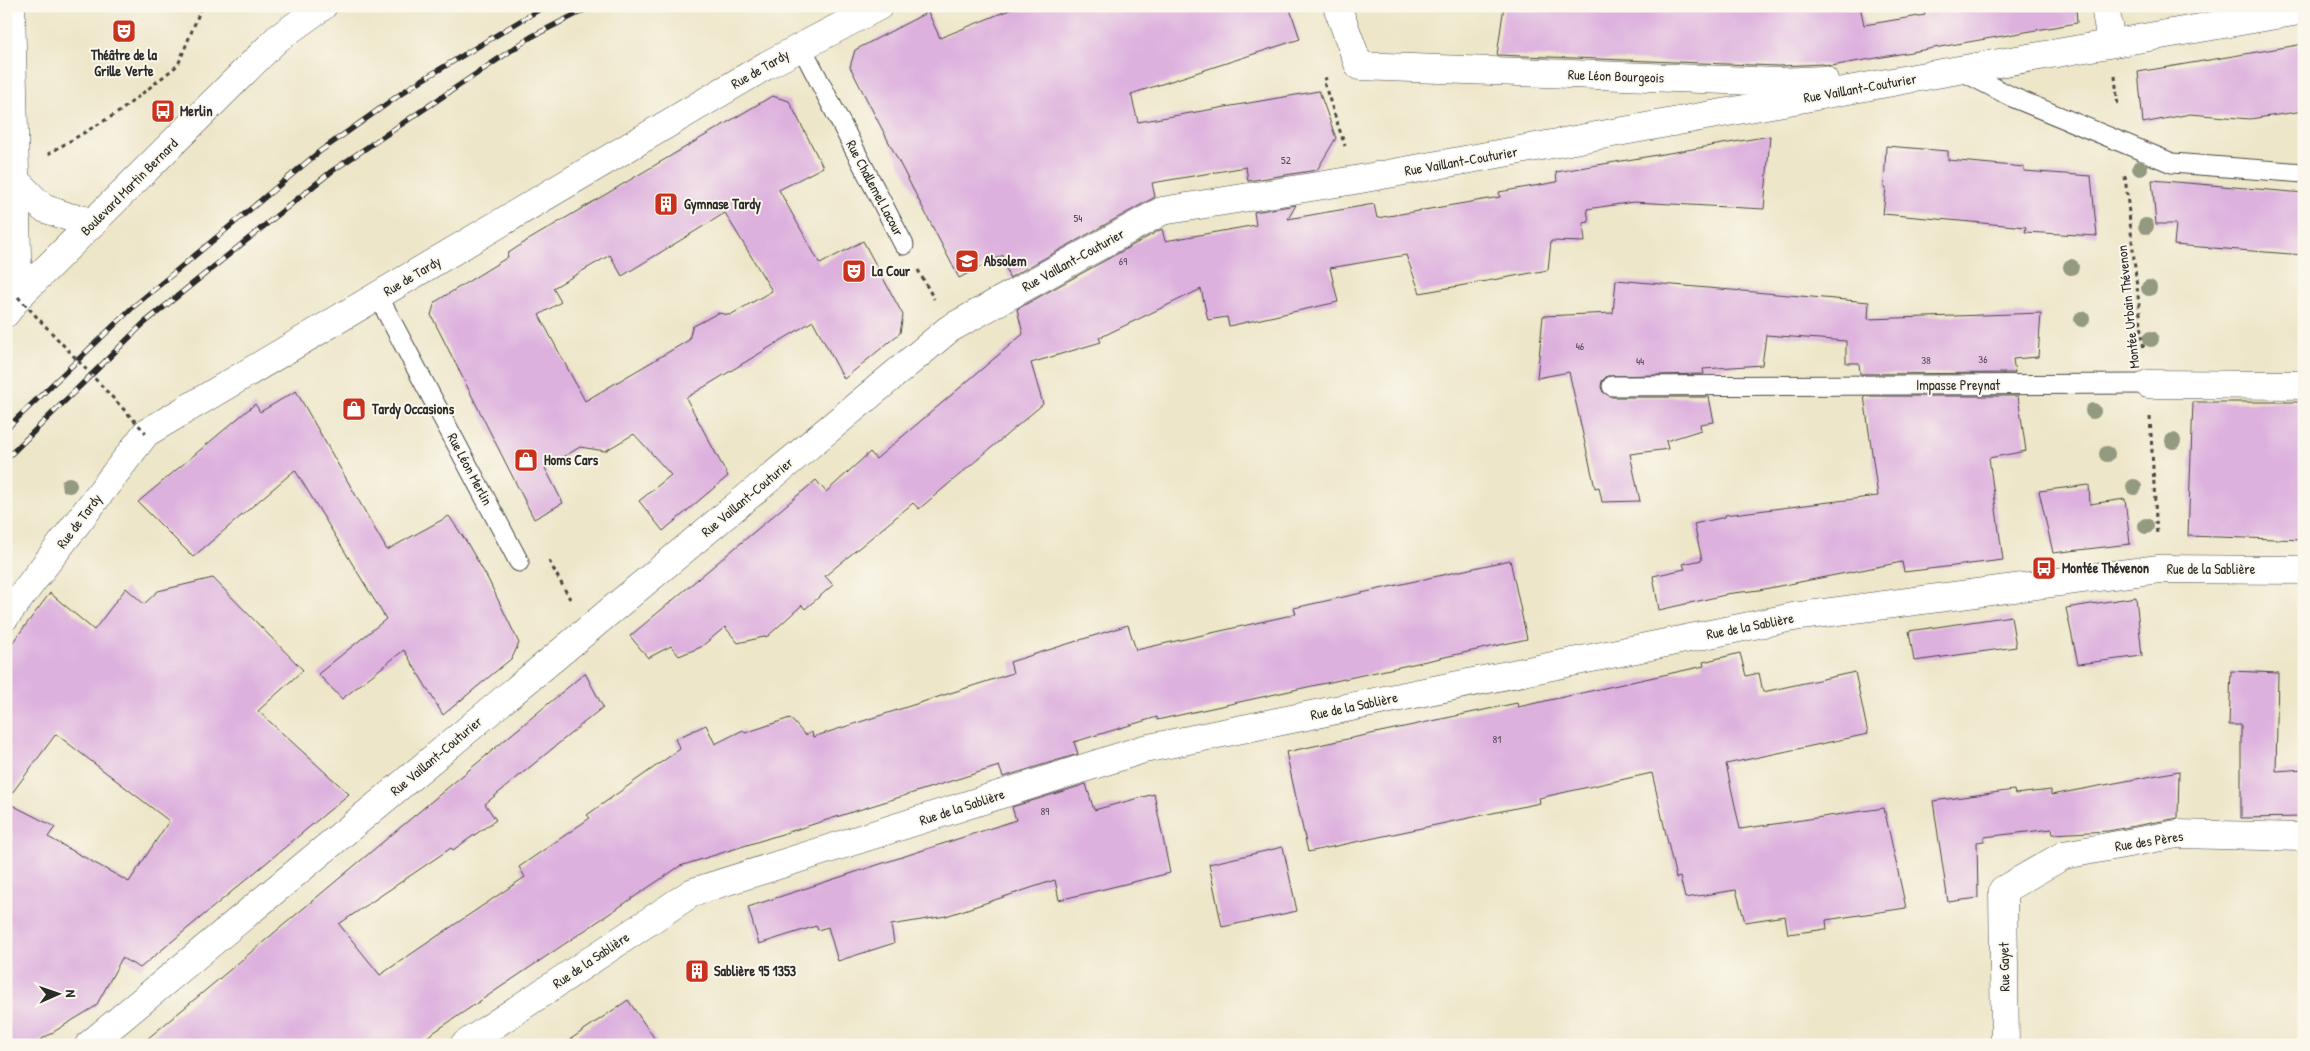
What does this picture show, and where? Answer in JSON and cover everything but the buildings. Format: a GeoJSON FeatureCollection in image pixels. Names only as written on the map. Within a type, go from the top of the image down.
{"type":"FeatureCollection","features":[{"type":"Feature","properties":{"kind":"street"},"geometry":{"type":"LineString","coordinates":[[10,302],[15,177],[12,6]]}},
{"type":"Feature","properties":{"kind":"street","name":"Boulevard Martin Bernard"},"geometry":{"type":"LineString","coordinates":[[10,302],[94,222],[277,39],[323,6]]}},
{"type":"Feature","properties":{"kind":"street","name":"Rue de Tardy"},"geometry":{"type":"LineString","coordinates":[[6,616],[146,433],[801,46],[879,6]]}},
{"type":"Feature","properties":{"kind":"street","name":"Rue Léon Bourgeois"},"geometry":{"type":"LineString","coordinates":[[1337,6],[1360,66],[1778,82],[1948,72]]}},
{"type":"Feature","properties":{"kind":"street"},"geometry":{"type":"LineString","coordinates":[[2105,6],[2111,43]]}},
{"type":"Feature","properties":{"kind":"street","name":"Rue Vaillant-Couturier"},"geometry":{"type":"LineString","coordinates":[[89,1045],[949,329],[1162,211],[1355,180],[1948,72],[2304,10]]}},
{"type":"Feature","properties":{"kind":"street"},"geometry":{"type":"LineString","coordinates":[[15,177],[43,208],[69,217],[94,222]]}},
{"type":"Feature","properties":{"kind":"street","name":"Impasse Preynat"},"geometry":{"type":"LineString","coordinates":[[2148,384],[2304,385]]}},
{"type":"Feature","properties":{"kind":"street","name":"Rue de la Sablière"},"geometry":{"type":"LineString","coordinates":[[464,1045],[693,892],[1144,749],[1793,617],[2159,569],[2304,570]]}},
{"type":"Feature","properties":{"kind":"street","name":"Rue des Pères"},"geometry":{"type":"LineString","coordinates":[[2003,890],[2064,855],[2177,834],[2304,837]]}},
{"type":"Feature","properties":{"kind":"street","name":"Rue Gayet"},"geometry":{"type":"LineString","coordinates":[[2003,890],[2005,1045]]}},
{"type":"Feature","properties":{"kind":"lane","name":"Rue Challemel Lacour"},"geometry":{"type":"LineString","coordinates":[[801,46],[904,245]]}},
{"type":"Feature","properties":{"kind":"lane"},"geometry":{"type":"LineString","coordinates":[[1948,72],[2012,96],[2172,163],[2304,173]]}},
{"type":"Feature","properties":{"kind":"lane","name":"Rue Léon Merlin"},"geometry":{"type":"LineString","coordinates":[[378,296],[519,562]]}},
{"type":"Feature","properties":{"kind":"lane","name":"Impasse Preynat"},"geometry":{"type":"LineString","coordinates":[[1612,386],[2148,384]]}},
{"type":"Feature","properties":{"kind":"path"},"geometry":{"type":"LineString","coordinates":[[15,177],[119,112],[178,65],[202,6]]}},
{"type":"Feature","properties":{"kind":"path","name":"Montée Urbain Thévenon"},"geometry":{"type":"LineString","coordinates":[[2111,43],[2148,384],[2159,569]]}},
{"type":"Feature","properties":{"kind":"path"},"geometry":{"type":"LineString","coordinates":[[1323,80],[1342,137]]}},
{"type":"Feature","properties":{"kind":"path","name":"Rue Challemel Lacour"},"geometry":{"type":"LineString","coordinates":[[904,245],[949,329]]}},
{"type":"Feature","properties":{"kind":"path"},"geometry":{"type":"LineString","coordinates":[[10,302],[146,433]]}},
{"type":"Feature","properties":{"kind":"path"},"geometry":{"type":"LineString","coordinates":[[558,575],[572,603]]}},
{"type":"Feature","properties":{"kind":"railway"},"geometry":{"type":"LineString","coordinates":[[6,429],[133,307],[319,152],[412,86],[545,6]]}},
{"type":"Feature","properties":{"kind":"railway"},"geometry":{"type":"LineString","coordinates":[[6,459],[143,324],[332,171],[531,37],[592,6]]}},
{"type":"Feature","properties":{"kind":"place","name":"Théâtre de la Grille Verte"},"geometry":{"type":"Point","coordinates":[124,31]}},
{"type":"Feature","properties":{"kind":"place","name":"Merlin"},"geometry":{"type":"Point","coordinates":[163,111]}},
{"type":"Feature","properties":{"kind":"place","name":"Gymnase Tardy"},"geometry":{"type":"Point","coordinates":[666,204]}},
{"type":"Feature","properties":{"kind":"place","name":"Absolem"},"geometry":{"type":"Point","coordinates":[967,261]}},
{"type":"Feature","properties":{"kind":"place","name":"La Cour"},"geometry":{"type":"Point","coordinates":[854,271]}},
{"type":"Feature","properties":{"kind":"place","name":"Tardy Occasions"},"geometry":{"type":"Point","coordinates":[354,409]}},
{"type":"Feature","properties":{"kind":"place","name":"Homs Cars"},"geometry":{"type":"Point","coordinates":[526,460]}},
{"type":"Feature","properties":{"kind":"place","name":"Montée Thévenon"},"geometry":{"type":"Point","coordinates":[2044,568]}},
{"type":"Feature","properties":{"kind":"place","name":"Sablière 95 1353"},"geometry":{"type":"Point","coordinates":[697,971]}}]}
